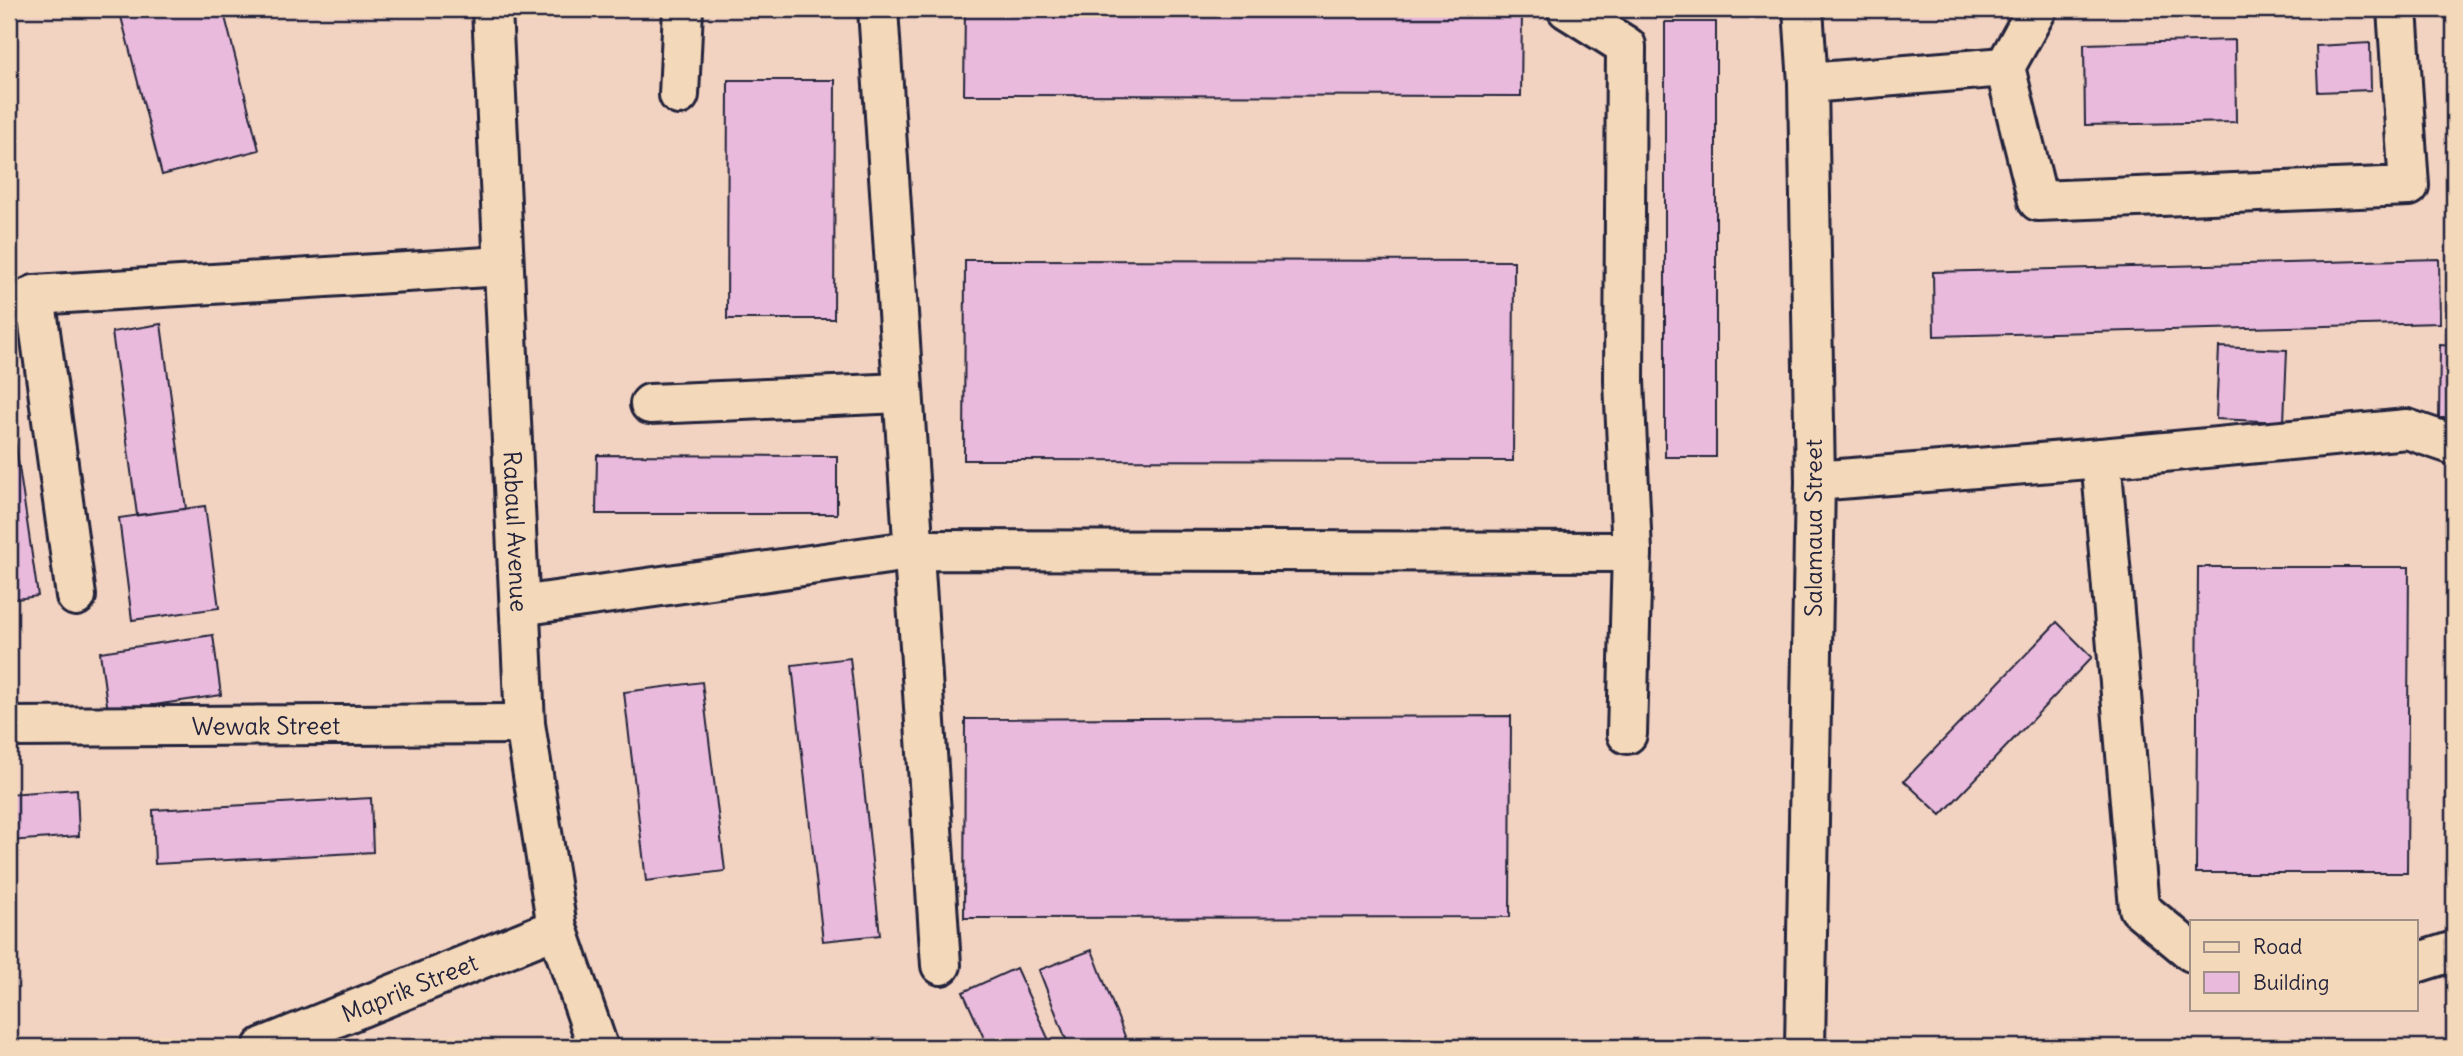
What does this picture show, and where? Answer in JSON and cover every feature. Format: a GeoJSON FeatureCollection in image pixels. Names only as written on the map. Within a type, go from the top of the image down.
{"type":"FeatureCollection","features":[{"type":"Feature","properties":{"kind":"street","name":"Rabaul Avenue"},"geometry":{"type":"LineString","coordinates":[[492,9],[525,723],[557,928],[598,1047]]}},
{"type":"Feature","properties":{"kind":"street"},"geometry":{"type":"LineString","coordinates":[[680,95],[683,9]]}},
{"type":"Feature","properties":{"kind":"street"},"geometry":{"type":"LineString","coordinates":[[878,9],[901,393],[916,550],[941,965]]}},
{"type":"Feature","properties":{"kind":"street"},"geometry":{"type":"LineString","coordinates":[[1567,9],[1626,46],[1623,381],[1633,552],[1627,734]]}},
{"type":"Feature","properties":{"kind":"street","name":"Salamaua Street"},"geometry":{"type":"LineString","coordinates":[[1803,9],[1808,83],[1815,481],[1805,1047]]}},
{"type":"Feature","properties":{"kind":"street"},"geometry":{"type":"LineString","coordinates":[[2037,9],[2004,67],[2038,201],[2409,186],[2397,9]]}},
{"type":"Feature","properties":{"kind":"street"},"geometry":{"type":"LineString","coordinates":[[1808,83],[2004,67]]}},
{"type":"Feature","properties":{"kind":"street"},"geometry":{"type":"LineString","coordinates":[[76,596],[22,302],[503,266]]}},
{"type":"Feature","properties":{"kind":"street"},"geometry":{"type":"LineString","coordinates":[[650,404],[901,393]]}},
{"type":"Feature","properties":{"kind":"street"},"geometry":{"type":"LineString","coordinates":[[1815,481],[2101,458],[2407,429],[2454,444]]}},
{"type":"Feature","properties":{"kind":"street"},"geometry":{"type":"LineString","coordinates":[[2101,458],[2139,908],[2190,950]]}},
{"type":"Feature","properties":{"kind":"street"},"geometry":{"type":"LineString","coordinates":[[520,606],[916,550],[1633,552]]}},
{"type":"Feature","properties":{"kind":"street","name":"Wewak Street"},"geometry":{"type":"LineString","coordinates":[[9,727],[525,723]]}},
{"type":"Feature","properties":{"kind":"street","name":"Maprik Street"},"geometry":{"type":"LineString","coordinates":[[263,1047],[557,928]]}},
{"type":"Feature","properties":{"kind":"street"},"geometry":{"type":"LineString","coordinates":[[2418,962],[2454,951]]}},
{"type":"Feature","properties":{"kind":"building"},"geometry":{"type":"Polygon","coordinates":[[[119,9],[223,9],[259,150],[162,175],[119,9]]]}},
{"type":"Feature","properties":{"kind":"building"},"geometry":{"type":"Polygon","coordinates":[[[965,9],[1522,9],[1521,96],[964,95],[965,9]]]}},
{"type":"Feature","properties":{"kind":"building"},"geometry":{"type":"Polygon","coordinates":[[[1665,22],[1716,22],[1716,457],[1665,457],[1665,22]]]}},
{"type":"Feature","properties":{"kind":"building"},"geometry":{"type":"Polygon","coordinates":[[[2235,40],[2236,122],[2085,125],[2084,44],[2235,40]]]}},
{"type":"Feature","properties":{"kind":"building"},"geometry":{"type":"Polygon","coordinates":[[[2370,43],[2371,90],[2318,92],[2316,46],[2370,43]]]}},
{"type":"Feature","properties":{"kind":"building"},"geometry":{"type":"Polygon","coordinates":[[[728,80],[835,80],[834,319],[727,319],[728,80]]]}},
{"type":"Feature","properties":{"kind":"building"},"geometry":{"type":"Polygon","coordinates":[[[2439,259],[2440,323],[1934,336],[1933,272],[2439,259]]]}},
{"type":"Feature","properties":{"kind":"building"},"geometry":{"type":"Polygon","coordinates":[[[965,260],[1514,261],[1513,461],[964,460],[965,260]]]}},
{"type":"Feature","properties":{"kind":"building"},"geometry":{"type":"Polygon","coordinates":[[[161,324],[186,509],[137,515],[112,332],[161,324]]]}},
{"type":"Feature","properties":{"kind":"building"},"geometry":{"type":"Polygon","coordinates":[[[2440,345],[2454,346],[2454,418],[2439,418],[2440,345]]]}},
{"type":"Feature","properties":{"kind":"building"},"geometry":{"type":"Polygon","coordinates":[[[2219,347],[2287,350],[2284,422],[2216,419],[2219,347]]]}},
{"type":"Feature","properties":{"kind":"building"},"geometry":{"type":"Polygon","coordinates":[[[9,399],[38,596],[9,600],[9,399]]]}},
{"type":"Feature","properties":{"kind":"building"},"geometry":{"type":"Polygon","coordinates":[[[597,455],[837,456],[837,514],[596,514],[597,455]]]}},
{"type":"Feature","properties":{"kind":"building"},"geometry":{"type":"Polygon","coordinates":[[[205,506],[219,608],[132,620],[119,518],[205,506]]]}},
{"type":"Feature","properties":{"kind":"building"},"geometry":{"type":"Polygon","coordinates":[[[2198,567],[2409,567],[2407,873],[2196,873],[2198,567]]]}},
{"type":"Feature","properties":{"kind":"building"},"geometry":{"type":"Polygon","coordinates":[[[2057,622],[2092,657],[1941,815],[1904,781],[2057,622]]]}},
{"type":"Feature","properties":{"kind":"building"},"geometry":{"type":"Polygon","coordinates":[[[213,635],[221,695],[108,712],[100,652],[213,635]]]}},
{"type":"Feature","properties":{"kind":"building"},"geometry":{"type":"Polygon","coordinates":[[[850,658],[880,935],[823,941],[792,665],[850,658]]]}},
{"type":"Feature","properties":{"kind":"building"},"geometry":{"type":"Polygon","coordinates":[[[702,682],[725,871],[646,881],[624,692],[702,682]]]}},
{"type":"Feature","properties":{"kind":"building"},"geometry":{"type":"Polygon","coordinates":[[[1511,716],[1510,917],[964,918],[965,719],[1511,716]]]}},
{"type":"Feature","properties":{"kind":"building"},"geometry":{"type":"Polygon","coordinates":[[[77,789],[79,836],[9,841],[9,794],[77,789]]]}},
{"type":"Feature","properties":{"kind":"building"},"geometry":{"type":"Polygon","coordinates":[[[371,798],[373,852],[155,864],[153,810],[371,798]]]}},
{"type":"Feature","properties":{"kind":"building"},"geometry":{"type":"Polygon","coordinates":[[[1092,950],[1129,1047],[1069,1047],[1039,970],[1092,950]]]}},
{"type":"Feature","properties":{"kind":"building"},"geometry":{"type":"Polygon","coordinates":[[[1016,968],[1052,1047],[988,1047],[963,992],[1016,968]]]}}]}
